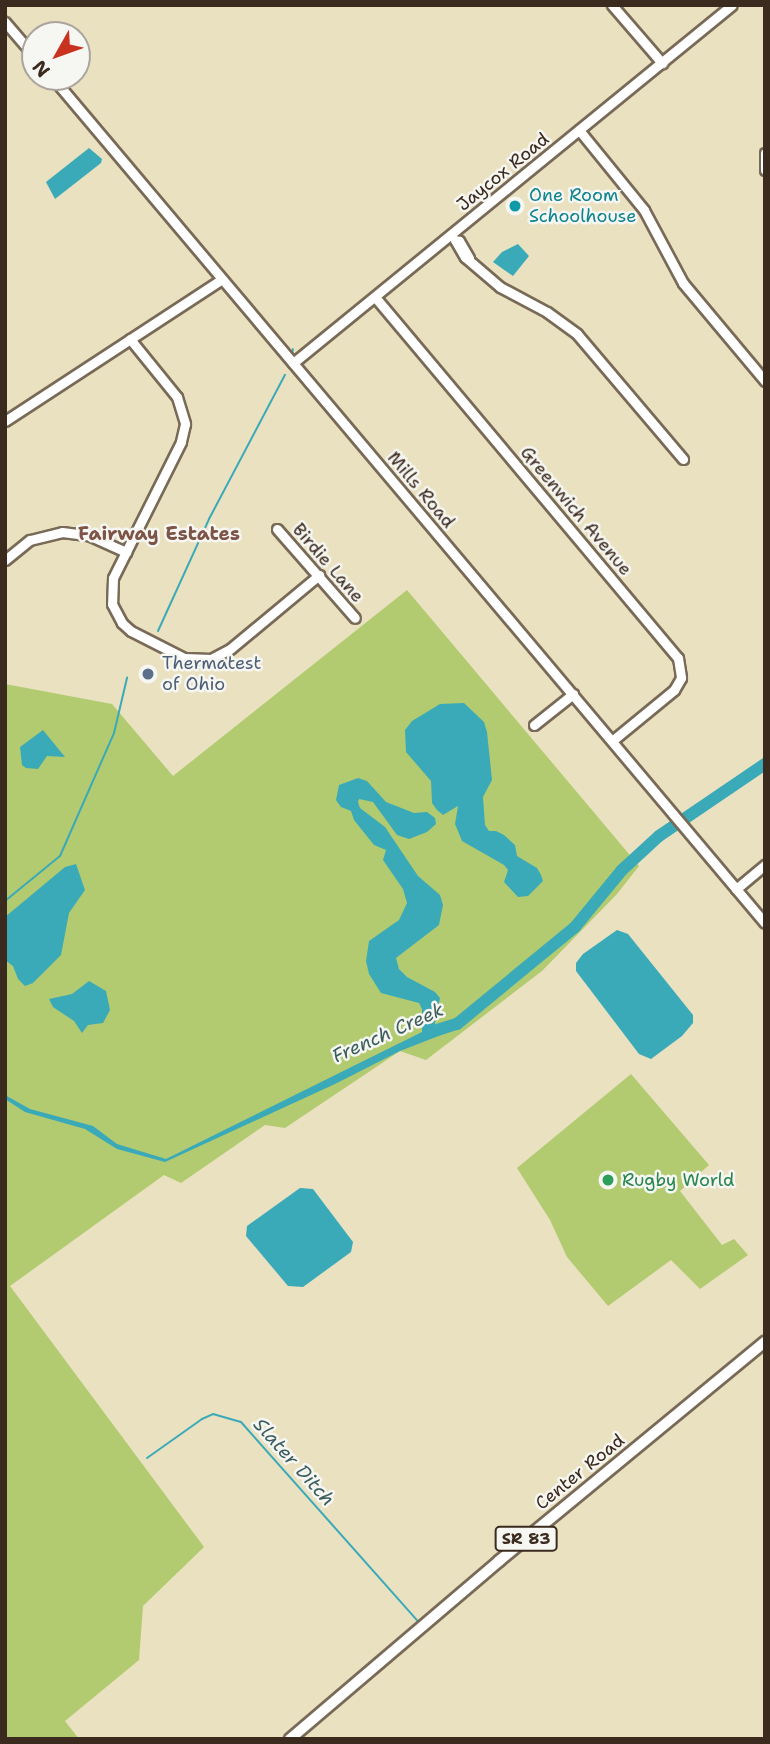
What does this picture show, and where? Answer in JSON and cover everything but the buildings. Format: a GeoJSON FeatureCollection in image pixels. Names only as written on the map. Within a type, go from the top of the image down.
{"type":"FeatureCollection","features":[{"type":"Feature","properties":{"kind":"main road","name":"Center Road"},"geometry":{"type":"LineString","coordinates":[[290,1739],[499,1561],[765,1342]]}},
{"type":"Feature","properties":{"kind":"street"},"geometry":{"type":"LineString","coordinates":[[612,5],[662,62]]}},
{"type":"Feature","properties":{"kind":"street","name":"Jaycox Road"},"geometry":{"type":"LineString","coordinates":[[293,363],[453,238],[579,130],[732,5]]}},
{"type":"Feature","properties":{"kind":"street"},"geometry":{"type":"LineString","coordinates":[[5,22],[21,41]]}},
{"type":"Feature","properties":{"kind":"street","name":"Mills Road"},"geometry":{"type":"LineString","coordinates":[[64,91],[765,923]]}},
{"type":"Feature","properties":{"kind":"street"},"geometry":{"type":"LineString","coordinates":[[579,130],[644,210],[683,283],[765,381]]}},
{"type":"Feature","properties":{"kind":"street"},"geometry":{"type":"LineString","coordinates":[[764,168],[765,153]]}},
{"type":"Feature","properties":{"kind":"street"},"geometry":{"type":"LineString","coordinates":[[453,238],[464,247],[469,258],[500,287],[573,330],[683,459]]}},
{"type":"Feature","properties":{"kind":"street"},"geometry":{"type":"LineString","coordinates":[[5,421],[222,279]]}},
{"type":"Feature","properties":{"kind":"street","name":"Greenwich Avenue"},"geometry":{"type":"LineString","coordinates":[[375,297],[678,658],[681,678],[674,690],[612,741]]}},
{"type":"Feature","properties":{"kind":"street"},"geometry":{"type":"LineString","coordinates":[[131,339],[177,397],[185,424],[181,442],[125,552],[111,591],[118,617],[131,631],[190,660],[205,660],[225,653],[319,575]]}},
{"type":"Feature","properties":{"kind":"street","name":"Birdie Lane"},"geometry":{"type":"LineString","coordinates":[[277,529],[355,618]]}},
{"type":"Feature","properties":{"kind":"street"},"geometry":{"type":"LineString","coordinates":[[5,560],[30,540],[62,532],[88,535],[125,552]]}},
{"type":"Feature","properties":{"kind":"street"},"geometry":{"type":"LineString","coordinates":[[534,725],[573,694]]}},
{"type":"Feature","properties":{"kind":"street"},"geometry":{"type":"LineString","coordinates":[[736,889],[765,864]]}},
{"type":"Feature","properties":{"kind":"green space"},"geometry":{"type":"Polygon","coordinates":[[[407,590],[639,866],[617,894],[542,971],[426,1060],[400,1051],[285,1128],[265,1125],[181,1183],[164,1175],[10,1286],[204,1547],[143,1606],[139,1660],[65,1721],[79,1739],[5,1739],[5,684],[112,704],[173,776],[407,590]]]}},
{"type":"Feature","properties":{"kind":"green space","name":"Rugby World"},"geometry":{"type":"Polygon","coordinates":[[[631,1074],[709,1165],[680,1191],[722,1245],[734,1239],[748,1255],[700,1289],[671,1260],[608,1306],[567,1257],[550,1220],[517,1168],[631,1074]]]}},
{"type":"Feature","properties":{"kind":"water"},"geometry":{"type":"Polygon","coordinates":[[[89,148],[102,159],[101,163],[55,199],[46,182],[89,148]]]}},
{"type":"Feature","properties":{"kind":"water"},"geometry":{"type":"Polygon","coordinates":[[[518,244],[529,256],[513,276],[493,262],[502,252],[518,244]]]}},
{"type":"Feature","properties":{"kind":"water"},"geometry":{"type":"Polygon","coordinates":[[[464,703],[484,722],[487,732],[492,780],[483,797],[485,825],[489,831],[504,835],[515,845],[517,856],[537,868],[543,881],[528,896],[518,897],[504,882],[508,870],[504,865],[462,841],[455,824],[458,806],[443,815],[437,810],[432,803],[431,781],[406,752],[405,730],[412,721],[440,704],[464,703]]]}},
{"type":"Feature","properties":{"kind":"water"},"geometry":{"type":"Polygon","coordinates":[[[43,730],[65,757],[47,756],[38,769],[26,768],[22,765],[20,747],[43,730]]]}},
{"type":"Feature","properties":{"kind":"water"},"geometry":{"type":"Polygon","coordinates":[[[358,778],[367,781],[386,802],[414,813],[427,812],[435,818],[436,824],[427,832],[409,839],[397,835],[373,802],[359,799],[358,802],[360,808],[385,827],[418,876],[440,895],[443,905],[439,925],[396,958],[399,969],[407,977],[435,992],[440,998],[434,1028],[452,1022],[454,1030],[400,1051],[165,1162],[117,1149],[85,1129],[25,1112],[5,1099],[5,1095],[30,1109],[93,1126],[117,1144],[166,1159],[422,1032],[422,1009],[419,1003],[381,993],[369,974],[366,961],[369,941],[399,920],[407,903],[403,889],[383,860],[386,850],[374,845],[354,820],[351,811],[341,807],[336,800],[339,785],[358,778]]]}},
{"type":"Feature","properties":{"kind":"water"},"geometry":{"type":"Polygon","coordinates":[[[76,864],[85,890],[69,913],[61,955],[33,983],[25,986],[18,979],[13,966],[5,960],[5,917],[65,867],[76,864]]]}},
{"type":"Feature","properties":{"kind":"water"},"geometry":{"type":"Polygon","coordinates":[[[617,930],[628,934],[693,1015],[693,1023],[682,1036],[651,1059],[639,1054],[576,971],[576,963],[583,954],[617,930]]]}},
{"type":"Feature","properties":{"kind":"water"},"geometry":{"type":"Polygon","coordinates":[[[89,981],[106,991],[110,1010],[103,1023],[88,1025],[82,1033],[74,1021],[53,1007],[49,999],[72,994],[89,981]]]}},
{"type":"Feature","properties":{"kind":"water"},"geometry":{"type":"Polygon","coordinates":[[[300,1188],[313,1189],[353,1242],[351,1252],[303,1287],[288,1286],[246,1236],[247,1226],[300,1188]]]}},
{"type":"Feature","properties":{"kind":"waterway"},"geometry":{"type":"LineString","coordinates":[[292,353],[293,349]]}},
{"type":"Feature","properties":{"kind":"waterway"},"geometry":{"type":"LineString","coordinates":[[158,631],[209,519],[285,375]]}},
{"type":"Feature","properties":{"kind":"waterway"},"geometry":{"type":"LineString","coordinates":[[5,901],[60,856],[114,733],[127,678]]}},
{"type":"Feature","properties":{"kind":"waterway","name":"French Creek"},"geometry":{"type":"LineString","coordinates":[[437,1030],[457,1024],[575,927],[622,870],[659,836],[765,764]]}},
{"type":"Feature","properties":{"kind":"waterway","name":"Slater Ditch"},"geometry":{"type":"LineString","coordinates":[[147,1458],[213,1414],[241,1422],[417,1620]]}},
{"type":"Feature","properties":{"kind":"place","name":"One Room Schoolhouse"},"geometry":{"type":"Point","coordinates":[515,206]}},
{"type":"Feature","properties":{"kind":"place","name":"Thermatest of Ohio"},"geometry":{"type":"Point","coordinates":[148,674]}},
{"type":"Feature","properties":{"kind":"place","name":"Rugby World"},"geometry":{"type":"Point","coordinates":[608,1180]}},
{"type":"Feature","properties":{"kind":"district","name":"Fairway Estates"},"geometry":{"type":"Point","coordinates":[159,534]}}]}
